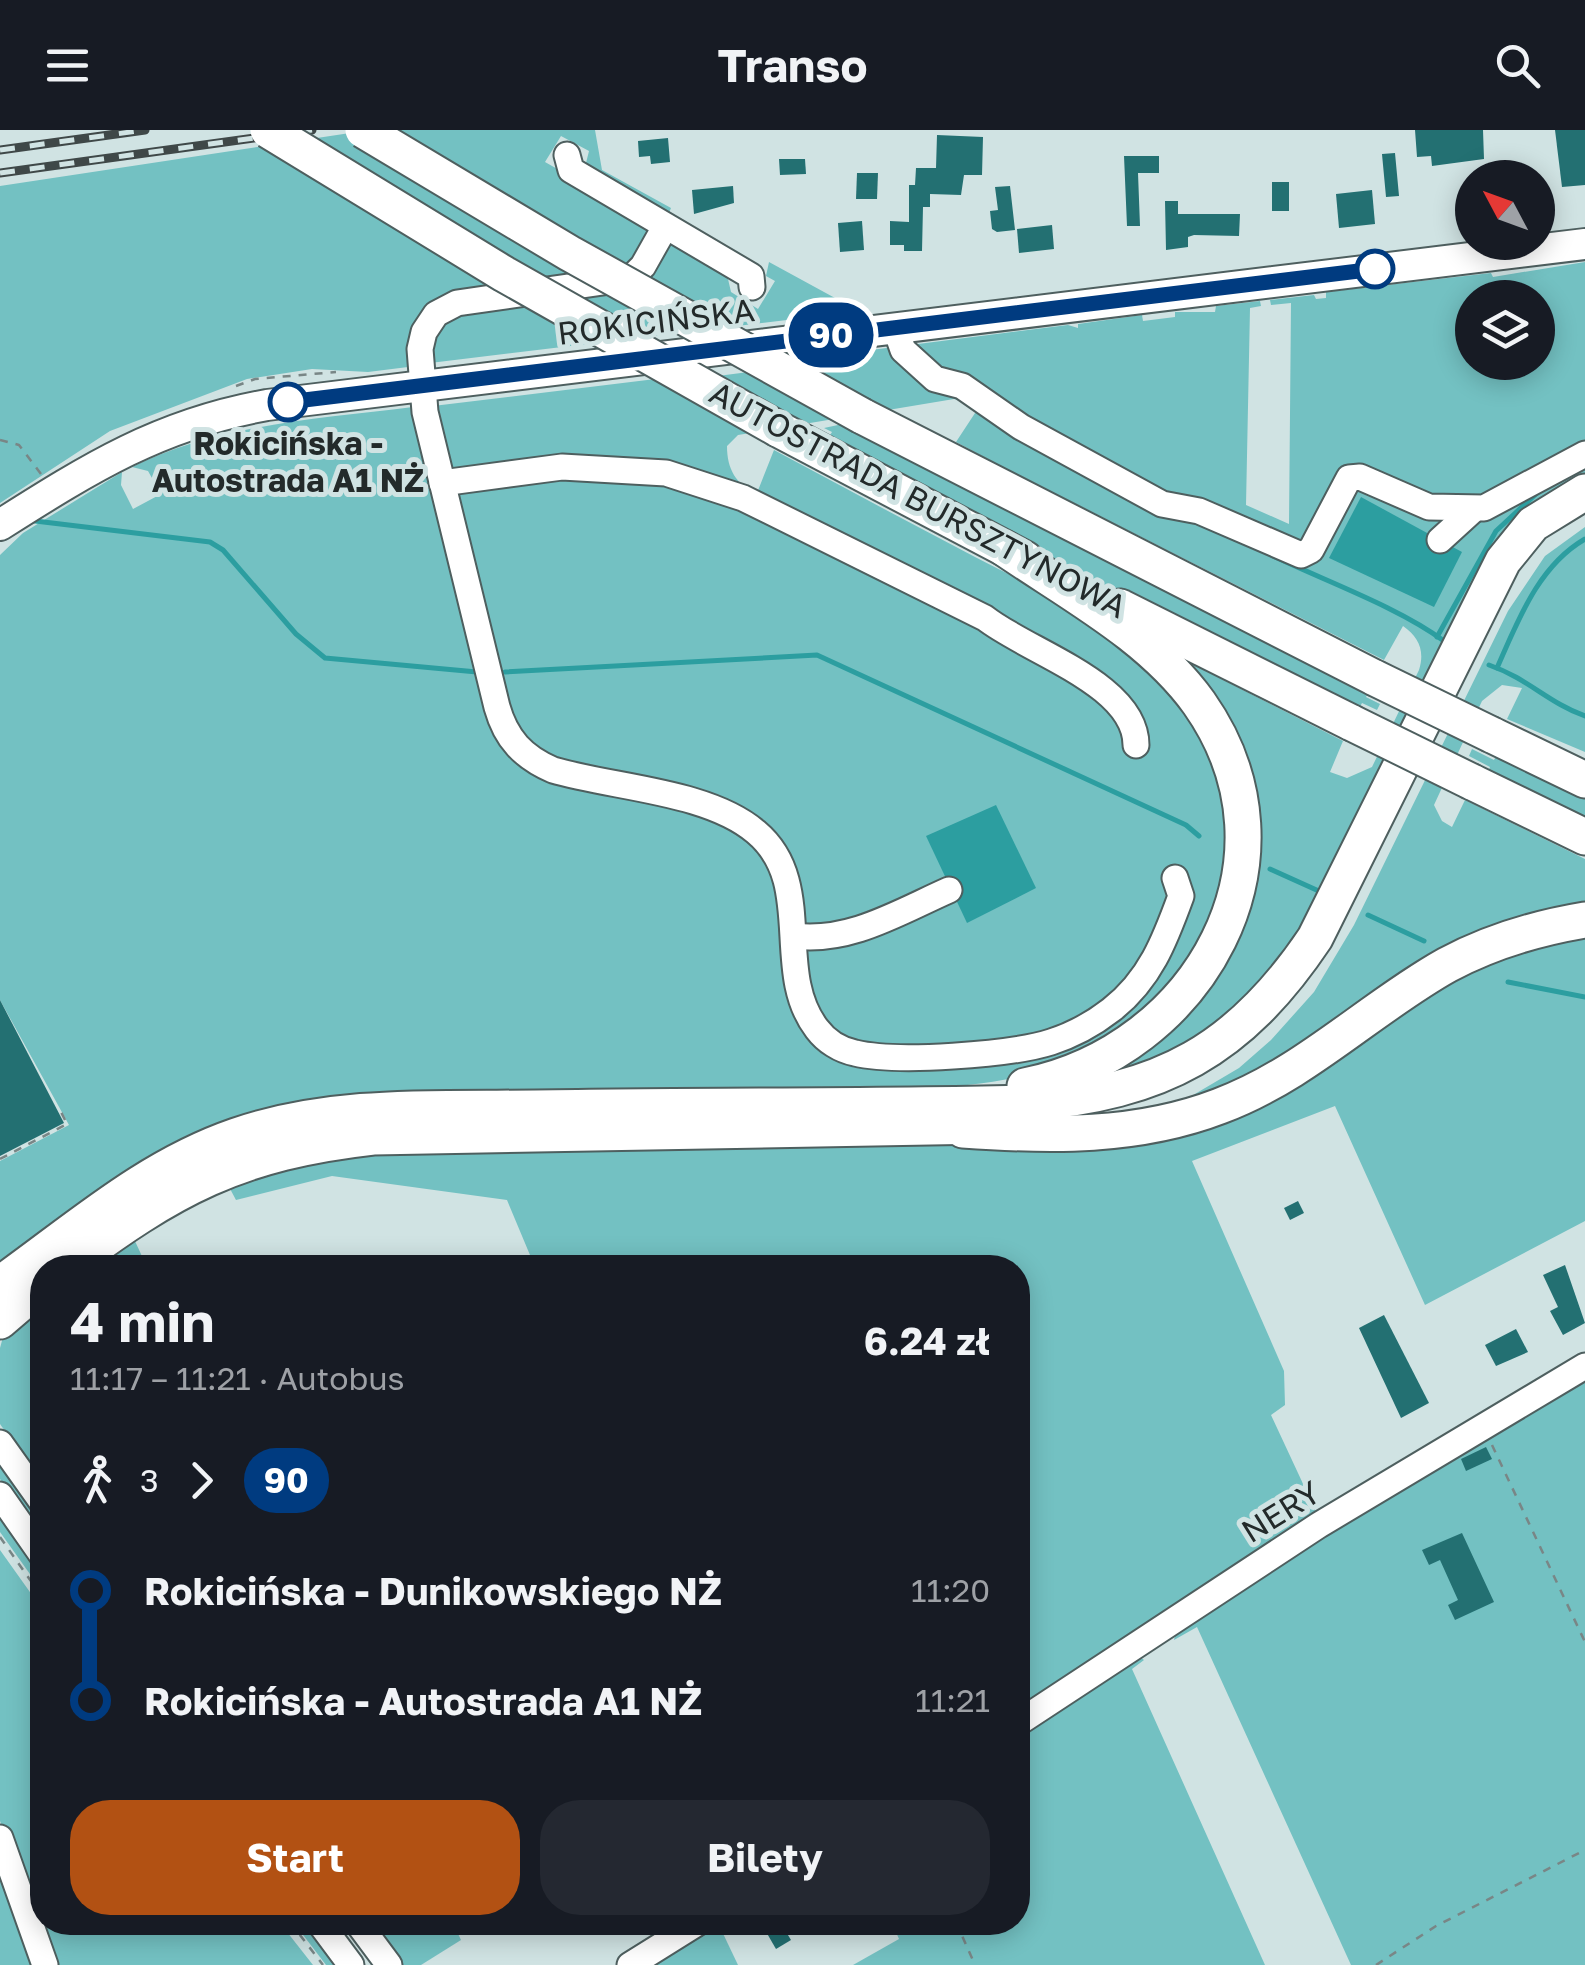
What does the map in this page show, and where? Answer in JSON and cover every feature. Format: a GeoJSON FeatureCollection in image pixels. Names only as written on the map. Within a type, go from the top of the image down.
{"type":"FeatureCollection","features":[{"type":"Feature","properties":{"kind":"highway","name":"AUTOSTRADA BURSZTYNOWA"},"geometry":{"type":"LineString","coordinates":[[268,130],[504,274],[778,428],[1004,548],[1585,837]]}},
{"type":"Feature","properties":{"kind":"highway","name":"AUTOSTRADA BURSZTYNOWA"},"geometry":{"type":"LineString","coordinates":[[363,130],[536,234],[862,416],[1375,678],[1585,780]]}},
{"type":"Feature","properties":{"kind":"highway"},"geometry":{"type":"LineString","coordinates":[[41,1255],[168,1166],[276,1124],[340,1113],[825,1102],[1027,1102],[1106,1094],[1175,1070],[1248,1022],[1280,987],[1314,938],[1503,561],[1533,524],[1585,492]]}},
{"type":"Feature","properties":{"kind":"highway"},"geometry":{"type":"LineString","coordinates":[[85,1255],[184,1187],[234,1166],[302,1146],[391,1137],[942,1128],[1077,1119],[1136,1107],[1208,1076],[1271,1028],[1314,977],[1342,930],[1512,585],[1550,539],[1585,516]]}},
{"type":"Feature","properties":{"kind":"highway"},"geometry":{"type":"LineString","coordinates":[[825,1102],[1002,1089],[1060,1078],[1095,1066],[1146,1034],[1180,1000],[1205,967],[1226,922],[1239,872],[1239,812],[1231,771],[1206,715],[1152,652],[1004,548]]}},
{"type":"Feature","properties":{"kind":"highway"},"geometry":{"type":"LineString","coordinates":[[1505,741],[1585,764]]}},
{"type":"Feature","properties":{"kind":"highway"},"geometry":{"type":"LineString","coordinates":[[942,1128],[1043,1135],[1091,1133],[1147,1127],[1210,1110],[1304,1062],[1449,964],[1531,932],[1585,920]]}},
{"type":"Feature","properties":{"kind":"highway"},"geometry":{"type":"LineString","coordinates":[[0,1284],[30,1263]]}},
{"type":"Feature","properties":{"kind":"highway"},"geometry":{"type":"LineString","coordinates":[[0,1322],[30,1296]]}},
{"type":"Feature","properties":{"kind":"main road","name":"ROKICIŃSKA"},"geometry":{"type":"LineString","coordinates":[[12,518],[134,443],[224,412],[1585,244]]}},
{"type":"Feature","properties":{"kind":"street","name":"ROKICIŃSKA"},"geometry":{"type":"LineString","coordinates":[[567,155],[571,170],[750,276],[752,287]]}},
{"type":"Feature","properties":{"kind":"street"},"geometry":{"type":"LineString","coordinates":[[666,226],[644,266],[630,278],[470,300],[436,314],[421,341],[420,386],[442,483],[497,706],[514,743],[532,760],[554,770],[708,806],[746,824],[781,862],[806,1012],[824,1037],[840,1048],[879,1056],[1020,1049],[1067,1037],[1092,1024],[1137,986],[1156,958],[1181,896],[1175,878]]}},
{"type":"Feature","properties":{"kind":"street"},"geometry":{"type":"LineString","coordinates":[[894,328],[901,346],[920,367],[940,381],[962,386],[1021,427],[1162,504],[1199,511],[1301,555],[1312,550],[1345,483],[1354,477],[1429,507],[1474,509],[1499,503],[1553,468],[1585,454]]}},
{"type":"Feature","properties":{"kind":"street"},"geometry":{"type":"LineString","coordinates":[[442,483],[562,467],[602,466],[649,470],[717,488],[986,618],[1010,637],[1077,673],[1127,712],[1136,725],[1136,745]]}},
{"type":"Feature","properties":{"kind":"street"},"geometry":{"type":"LineString","coordinates":[[1440,540],[1474,509]]}},
{"type":"Feature","properties":{"kind":"street"},"geometry":{"type":"LineString","coordinates":[[794,936],[826,940],[845,935],[949,890]]}},
{"type":"Feature","properties":{"kind":"street","name":"NERY"},"geometry":{"type":"LineString","coordinates":[[1030,1715],[1318,1525],[1585,1366]]}},
{"type":"Feature","properties":{"kind":"street"},"geometry":{"type":"LineString","coordinates":[[0,1443],[30,1485]]}},
{"type":"Feature","properties":{"kind":"street"},"geometry":{"type":"LineString","coordinates":[[0,1495],[30,1538]]}},
{"type":"Feature","properties":{"kind":"street"},"geometry":{"type":"LineString","coordinates":[[0,1838],[30,1923]]}},
{"type":"Feature","properties":{"kind":"street"},"geometry":{"type":"LineString","coordinates":[[34,1935],[45,1965]]}},
{"type":"Feature","properties":{"kind":"street"},"geometry":{"type":"LineString","coordinates":[[329,1935],[351,1965]]}},
{"type":"Feature","properties":{"kind":"street"},"geometry":{"type":"LineString","coordinates":[[367,1935],[389,1965]]}},
{"type":"Feature","properties":{"kind":"street"},"geometry":{"type":"LineString","coordinates":[[630,1965],[677,1935]]}},
{"type":"Feature","properties":{"kind":"path"},"geometry":{"type":"LineString","coordinates":[[0,440],[28,453],[51,492]]}},
{"type":"Feature","properties":{"kind":"path"},"geometry":{"type":"LineString","coordinates":[[0,1158],[67,1124],[59,1108]]}},
{"type":"Feature","properties":{"kind":"path"},"geometry":{"type":"LineString","coordinates":[[1483,1426],[1585,1642]]}},
{"type":"Feature","properties":{"kind":"path"},"geometry":{"type":"LineString","coordinates":[[0,1537],[30,1579]]}},
{"type":"Feature","properties":{"kind":"path"},"geometry":{"type":"LineString","coordinates":[[1376,1965],[1436,1926],[1585,1850]]}},
{"type":"Feature","properties":{"kind":"path"},"geometry":{"type":"LineString","coordinates":[[300,1935],[323,1965]]}},
{"type":"Feature","properties":{"kind":"path"},"geometry":{"type":"LineString","coordinates":[[962,1935],[975,1965]]}},
{"type":"Feature","properties":{"kind":"shaded area"},"geometry":{"type":"Polygon","coordinates":[[[370,130],[595,130],[602,170],[671,208],[666,220],[585,167],[589,151],[561,136],[545,162],[642,217],[651,229],[631,267],[472,294],[411,356],[408,367],[368,372],[312,369],[247,379],[110,431],[0,503],[0,186],[370,130]]]}},
{"type":"Feature","properties":{"kind":"shaded area"},"geometry":{"type":"Polygon","coordinates":[[[667,240],[725,266],[731,292],[758,309],[775,281],[766,276],[769,262],[846,304],[845,313],[430,363],[435,327],[458,312],[617,287],[667,240]]]}},
{"type":"Feature","properties":{"kind":"shaded area"},"geometry":{"type":"Polygon","coordinates":[[[1585,262],[1585,480],[1566,488],[1534,511],[1496,556],[1312,917],[1284,962],[1251,1002],[1214,1035],[1168,1061],[1114,1080],[1047,1091],[1131,1055],[1185,1009],[1227,941],[1240,903],[1247,864],[1243,784],[1214,705],[1198,679],[1176,656],[1343,741],[1330,772],[1347,778],[1372,767],[1419,670],[1421,651],[1413,635],[1403,626],[1384,660],[997,464],[956,442],[979,407],[954,399],[738,435],[727,446],[729,462],[738,481],[750,490],[757,493],[774,450],[1100,625],[1166,678],[1199,721],[1220,769],[1229,821],[1226,873],[1213,924],[1190,970],[1156,1011],[1090,1055],[1042,1072],[967,1085],[916,1090],[357,1101],[304,1108],[209,1137],[166,1158],[84,1208],[0,1269],[0,1161],[69,1125],[0,1000],[0,555],[23,533],[122,472],[121,485],[133,509],[161,494],[148,471],[132,467],[200,441],[270,425],[413,407],[431,475],[440,490],[493,711],[509,745],[525,762],[552,777],[701,809],[735,822],[762,841],[782,879],[787,960],[804,960],[811,946],[871,929],[867,920],[819,933],[803,926],[789,867],[774,843],[754,824],[703,799],[560,766],[532,752],[517,738],[487,659],[451,495],[466,483],[547,475],[618,474],[688,486],[765,514],[768,507],[689,477],[608,463],[551,464],[488,473],[451,472],[443,460],[433,406],[680,376],[710,377],[786,367],[808,358],[1068,325],[1078,328],[1078,324],[1142,315],[1143,321],[1175,317],[1175,312],[1215,312],[1216,306],[1260,301],[1261,306],[1250,308],[1246,505],[1289,524],[1291,303],[1271,305],[1270,300],[1314,295],[1316,299],[1326,298],[1326,292],[1491,273],[1493,277],[1585,262]]]}},
{"type":"Feature","properties":{"kind":"shaded area"},"geometry":{"type":"Polygon","coordinates":[[[852,422],[1371,687],[1366,697],[1380,704],[1377,710],[1362,703],[1356,714],[826,442],[832,432],[824,428],[852,422]]]}},
{"type":"Feature","properties":{"kind":"shaded area"},"geometry":{"type":"Polygon","coordinates":[[[1361,497],[1462,552],[1434,607],[1329,558],[1361,497]]]}},
{"type":"Feature","properties":{"kind":"shaded area"},"geometry":{"type":"Polygon","coordinates":[[[1585,527],[1585,752],[1507,719],[1522,688],[1502,685],[1482,701],[1434,805],[1442,821],[1452,827],[1465,800],[1585,859],[1585,910],[1292,1059],[1161,1114],[1239,1068],[1271,1040],[1314,992],[1354,925],[1508,611],[1545,556],[1585,527]]]}},
{"type":"Feature","properties":{"kind":"shaded area"},"geometry":{"type":"Polygon","coordinates":[[[1472,749],[1494,760],[1499,750],[1585,792],[1585,825],[1486,777],[1490,767],[1469,756],[1472,749]]]}},
{"type":"Feature","properties":{"kind":"shaded area"},"geometry":{"type":"Polygon","coordinates":[[[996,805],[1036,888],[967,923],[926,836],[996,805]]]}},
{"type":"Feature","properties":{"kind":"shaded area"},"geometry":{"type":"Polygon","coordinates":[[[1585,934],[1585,1221],[1425,1305],[1335,1106],[1192,1161],[1284,1371],[1285,1405],[1271,1415],[1318,1516],[1030,1706],[1030,1255],[530,1255],[507,1200],[332,1176],[236,1200],[228,1185],[134,1239],[141,1255],[105,1255],[182,1203],[212,1188],[277,1164],[356,1149],[843,1140],[1084,1143],[1194,1127],[1243,1109],[1320,1068],[1466,972],[1530,946],[1585,934]]]}},
{"type":"Feature","properties":{"kind":"shaded area"},"geometry":{"type":"Polygon","coordinates":[[[30,1312],[30,1467],[0,1424],[3,1337],[30,1312]]]}},
{"type":"Feature","properties":{"kind":"shaded area"},"geometry":{"type":"Polygon","coordinates":[[[1585,1375],[1585,1965],[1351,1965],[1197,1627],[1174,1640],[1177,1627],[1585,1375]]]}},
{"type":"Feature","properties":{"kind":"shaded area"},"geometry":{"type":"Polygon","coordinates":[[[0,1459],[30,1502],[30,1522],[0,1479],[0,1459]]]}},
{"type":"Feature","properties":{"kind":"shaded area"},"geometry":{"type":"Polygon","coordinates":[[[0,1514],[30,1556],[30,1574],[0,1532],[0,1514]]]}},
{"type":"Feature","properties":{"kind":"shaded area"},"geometry":{"type":"Polygon","coordinates":[[[0,1550],[30,1592],[30,1903],[0,1821],[0,1550]]]}},
{"type":"Feature","properties":{"kind":"shaded area"},"geometry":{"type":"Polygon","coordinates":[[[1136,1654],[1144,1660],[1132,1669],[1265,1965],[853,1965],[899,1939],[897,1935],[1030,1935],[1030,1722],[1136,1654]]]}},
{"type":"Feature","properties":{"kind":"shaded area"},"geometry":{"type":"Polygon","coordinates":[[[0,1855],[39,1965],[0,1965],[0,1855]]]}},
{"type":"Feature","properties":{"kind":"shaded area"},"geometry":{"type":"Polygon","coordinates":[[[42,1935],[289,1935],[313,1965],[53,1965],[42,1935]]]}},
{"type":"Feature","properties":{"kind":"shaded area"},"geometry":{"type":"Polygon","coordinates":[[[303,1935],[314,1935],[337,1965],[326,1965],[303,1935]]]}},
{"type":"Feature","properties":{"kind":"shaded area"},"geometry":{"type":"Polygon","coordinates":[[[379,1935],[459,1935],[461,1940],[421,1965],[403,1965],[379,1935]]]}},
{"type":"Feature","properties":{"kind":"shaded area"},"geometry":{"type":"Polygon","coordinates":[[[690,1935],[724,1935],[738,1965],[642,1965],[690,1935]]]}},
{"type":"Feature","properties":{"kind":"building"},"geometry":{"type":"Polygon","coordinates":[[[1415,130],[1483,130],[1484,159],[1432,166],[1431,156],[1417,157],[1415,130]]]}},
{"type":"Feature","properties":{"kind":"building"},"geometry":{"type":"Polygon","coordinates":[[[1555,130],[1585,130],[1585,185],[1562,187],[1555,130]]]}},
{"type":"Feature","properties":{"kind":"building"},"geometry":{"type":"Polygon","coordinates":[[[937,135],[983,137],[982,175],[964,175],[961,195],[930,194],[930,207],[923,207],[922,251],[904,251],[904,245],[890,245],[890,221],[909,222],[909,185],[915,185],[916,168],[936,168],[937,135]]]}},
{"type":"Feature","properties":{"kind":"building"},"geometry":{"type":"Polygon","coordinates":[[[668,138],[670,162],[651,164],[650,156],[639,157],[638,141],[668,138]]]}},
{"type":"Feature","properties":{"kind":"building"},"geometry":{"type":"Polygon","coordinates":[[[1395,153],[1399,196],[1386,197],[1382,154],[1395,153]]]}},
{"type":"Feature","properties":{"kind":"building"},"geometry":{"type":"Polygon","coordinates":[[[1124,156],[1159,156],[1159,173],[1138,173],[1140,226],[1127,226],[1124,156]]]}},
{"type":"Feature","properties":{"kind":"building"},"geometry":{"type":"Polygon","coordinates":[[[779,159],[805,159],[806,174],[780,175],[779,159]]]}},
{"type":"Feature","properties":{"kind":"building"},"geometry":{"type":"Polygon","coordinates":[[[857,173],[878,173],[877,199],[856,199],[857,173]]]}},
{"type":"Feature","properties":{"kind":"building"},"geometry":{"type":"Polygon","coordinates":[[[1272,182],[1289,182],[1289,211],[1272,211],[1272,182]]]}},
{"type":"Feature","properties":{"kind":"building"},"geometry":{"type":"Polygon","coordinates":[[[733,186],[734,203],[694,214],[692,190],[733,186]]]}},
{"type":"Feature","properties":{"kind":"building"},"geometry":{"type":"Polygon","coordinates":[[[1010,186],[1015,230],[997,232],[992,229],[990,211],[998,210],[995,187],[1010,186]]]}},
{"type":"Feature","properties":{"kind":"building"},"geometry":{"type":"Polygon","coordinates":[[[1372,190],[1375,224],[1339,228],[1336,194],[1372,190]]]}},
{"type":"Feature","properties":{"kind":"building"},"geometry":{"type":"Polygon","coordinates":[[[1165,201],[1178,201],[1178,214],[1240,214],[1239,236],[1194,235],[1188,237],[1188,247],[1166,250],[1165,201]]]}},
{"type":"Feature","properties":{"kind":"building"},"geometry":{"type":"Polygon","coordinates":[[[862,221],[864,250],[840,252],[838,223],[862,221]]]}},
{"type":"Feature","properties":{"kind":"building"},"geometry":{"type":"Polygon","coordinates":[[[1052,225],[1054,249],[1019,253],[1017,229],[1052,225]]]}},
{"type":"Feature","properties":{"kind":"building"},"geometry":{"type":"Polygon","coordinates":[[[0,1000],[64,1123],[0,1156],[0,1000]]]}},
{"type":"Feature","properties":{"kind":"building"},"geometry":{"type":"Polygon","coordinates":[[[1298,1201],[1304,1213],[1290,1220],[1284,1208],[1298,1201]]]}},
{"type":"Feature","properties":{"kind":"building"},"geometry":{"type":"Polygon","coordinates":[[[1565,1265],[1585,1323],[1563,1335],[1550,1311],[1558,1307],[1543,1275],[1565,1265]]]}},
{"type":"Feature","properties":{"kind":"building"},"geometry":{"type":"Polygon","coordinates":[[[1384,1315],[1429,1403],[1401,1418],[1359,1328],[1384,1315]]]}},
{"type":"Feature","properties":{"kind":"building"},"geometry":{"type":"Polygon","coordinates":[[[1516,1329],[1528,1352],[1496,1366],[1485,1345],[1516,1329]]]}},
{"type":"Feature","properties":{"kind":"building"},"geometry":{"type":"Polygon","coordinates":[[[1486,1447],[1492,1459],[1466,1471],[1461,1459],[1486,1447]]]}},
{"type":"Feature","properties":{"kind":"building"},"geometry":{"type":"Polygon","coordinates":[[[1462,1533],[1494,1602],[1455,1620],[1448,1605],[1458,1600],[1440,1560],[1429,1565],[1422,1550],[1462,1533]]]}},
{"type":"Feature","properties":{"kind":"building"},"geometry":{"type":"Polygon","coordinates":[[[768,1935],[788,1935],[791,1940],[776,1949],[768,1935]]]}},
{"type":"Feature","properties":{"kind":"waterway"},"geometry":{"type":"LineString","coordinates":[[1437,637],[1496,531],[1537,493]]}},
{"type":"Feature","properties":{"kind":"waterway"},"geometry":{"type":"LineString","coordinates":[[27,520],[210,542],[223,550],[296,634],[325,658],[477,672]]}},
{"type":"Feature","properties":{"kind":"waterway"},"geometry":{"type":"LineString","coordinates":[[1497,668],[1542,579],[1585,539]]}},
{"type":"Feature","properties":{"kind":"waterway"},"geometry":{"type":"LineString","coordinates":[[1271,555],[1383,606],[1444,641]]}},
{"type":"Feature","properties":{"kind":"waterway"},"geometry":{"type":"LineString","coordinates":[[505,672],[817,655],[1186,825],[1199,836]]}},
{"type":"Feature","properties":{"kind":"waterway"},"geometry":{"type":"LineString","coordinates":[[1489,665],[1585,716]]}},
{"type":"Feature","properties":{"kind":"waterway"},"geometry":{"type":"LineString","coordinates":[[1270,869],[1321,892]]}},
{"type":"Feature","properties":{"kind":"waterway"},"geometry":{"type":"LineString","coordinates":[[1368,915],[1424,941]]}},
{"type":"Feature","properties":{"kind":"waterway"},"geometry":{"type":"LineString","coordinates":[[1508,982],[1585,997]]}},
{"type":"Feature","properties":{"kind":"railway"},"geometry":{"type":"LineString","coordinates":[[0,150],[145,130]]}},
{"type":"Feature","properties":{"kind":"railway"},"geometry":{"type":"LineString","coordinates":[[0,173],[312,130]]}},
{"type":"Feature","properties":{"kind":"bus line","name":"90"},"geometry":{"type":"LineString","coordinates":[[288,402],[1375,269]]}},
{"type":"Feature","properties":{"kind":"place","name":"Rokicińska - Autostrada A1 NŻ"},"geometry":{"type":"Point","coordinates":[288,402]}}]}
